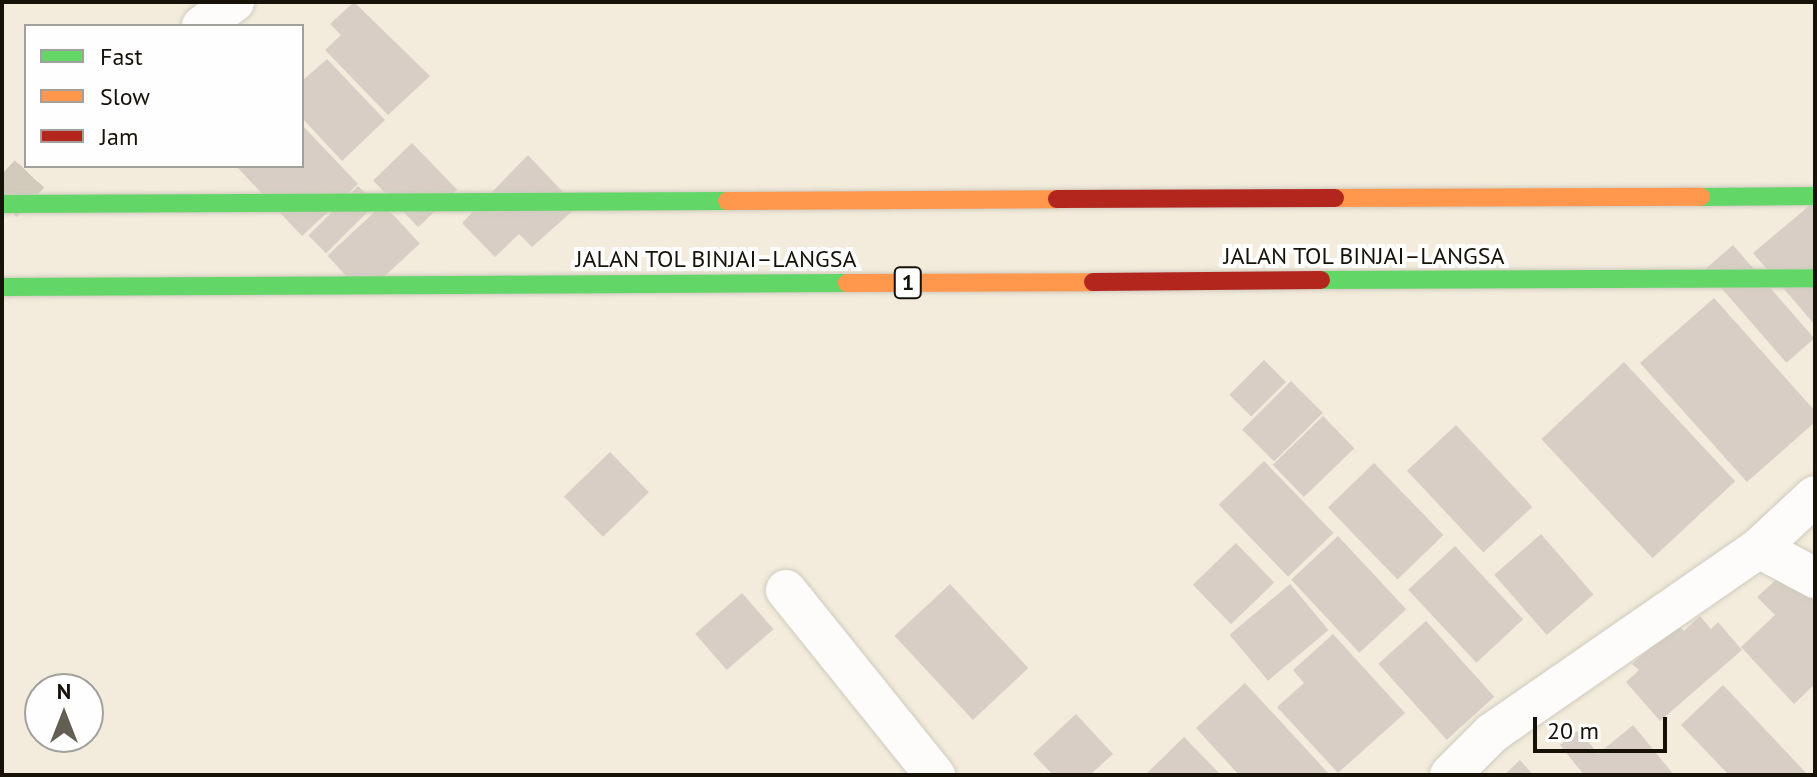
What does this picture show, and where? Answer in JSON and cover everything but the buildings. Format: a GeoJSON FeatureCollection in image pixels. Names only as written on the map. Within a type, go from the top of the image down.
{"type":"FeatureCollection","features":[{"type":"Feature","properties":{"kind":"highway"},"geometry":{"type":"LineString","coordinates":[[2,204],[1815,196]]}},
{"type":"Feature","properties":{"kind":"highway","name":"JALAN TOL BINJAI–LANGSA"},"geometry":{"type":"LineString","coordinates":[[2,287],[1815,278]]}},
{"type":"Feature","properties":{"kind":"street"},"geometry":{"type":"LineString","coordinates":[[205,24],[234,2]]}},
{"type":"Feature","properties":{"kind":"street"},"geometry":{"type":"LineString","coordinates":[[1450,775],[1492,733],[1759,548],[1815,496]]}},
{"type":"Feature","properties":{"kind":"street"},"geometry":{"type":"LineString","coordinates":[[1759,548],[1815,578]]}},
{"type":"Feature","properties":{"kind":"street"},"geometry":{"type":"LineString","coordinates":[[786,590],[935,775]]}},
{"type":"Feature","properties":{"kind":"tunnel"},"geometry":{"type":"LineString","coordinates":[[2,203],[35,168]]}},
{"type":"Feature","properties":{"kind":"traffic: fast"},"geometry":{"type":"LineString","coordinates":[[1701,197],[1815,196]]}},
{"type":"Feature","properties":{"kind":"traffic: fast"},"geometry":{"type":"LineString","coordinates":[[2,204],[727,201]]}},
{"type":"Feature","properties":{"kind":"traffic: fast"},"geometry":{"type":"LineString","coordinates":[[1321,280],[1815,278]]}},
{"type":"Feature","properties":{"kind":"traffic: fast"},"geometry":{"type":"LineString","coordinates":[[2,287],[847,283]]}},
{"type":"Feature","properties":{"kind":"traffic: slow"},"geometry":{"type":"LineString","coordinates":[[1335,198],[1701,197]]}},
{"type":"Feature","properties":{"kind":"traffic: slow"},"geometry":{"type":"LineString","coordinates":[[727,201],[1057,199]]}},
{"type":"Feature","properties":{"kind":"traffic: slow"},"geometry":{"type":"LineString","coordinates":[[847,283],[1093,282]]}},
{"type":"Feature","properties":{"kind":"traffic: jam"},"geometry":{"type":"LineString","coordinates":[[1057,199],[1335,198]]}},
{"type":"Feature","properties":{"kind":"traffic: jam"},"geometry":{"type":"LineString","coordinates":[[1093,282],[1321,280]]}}]}
